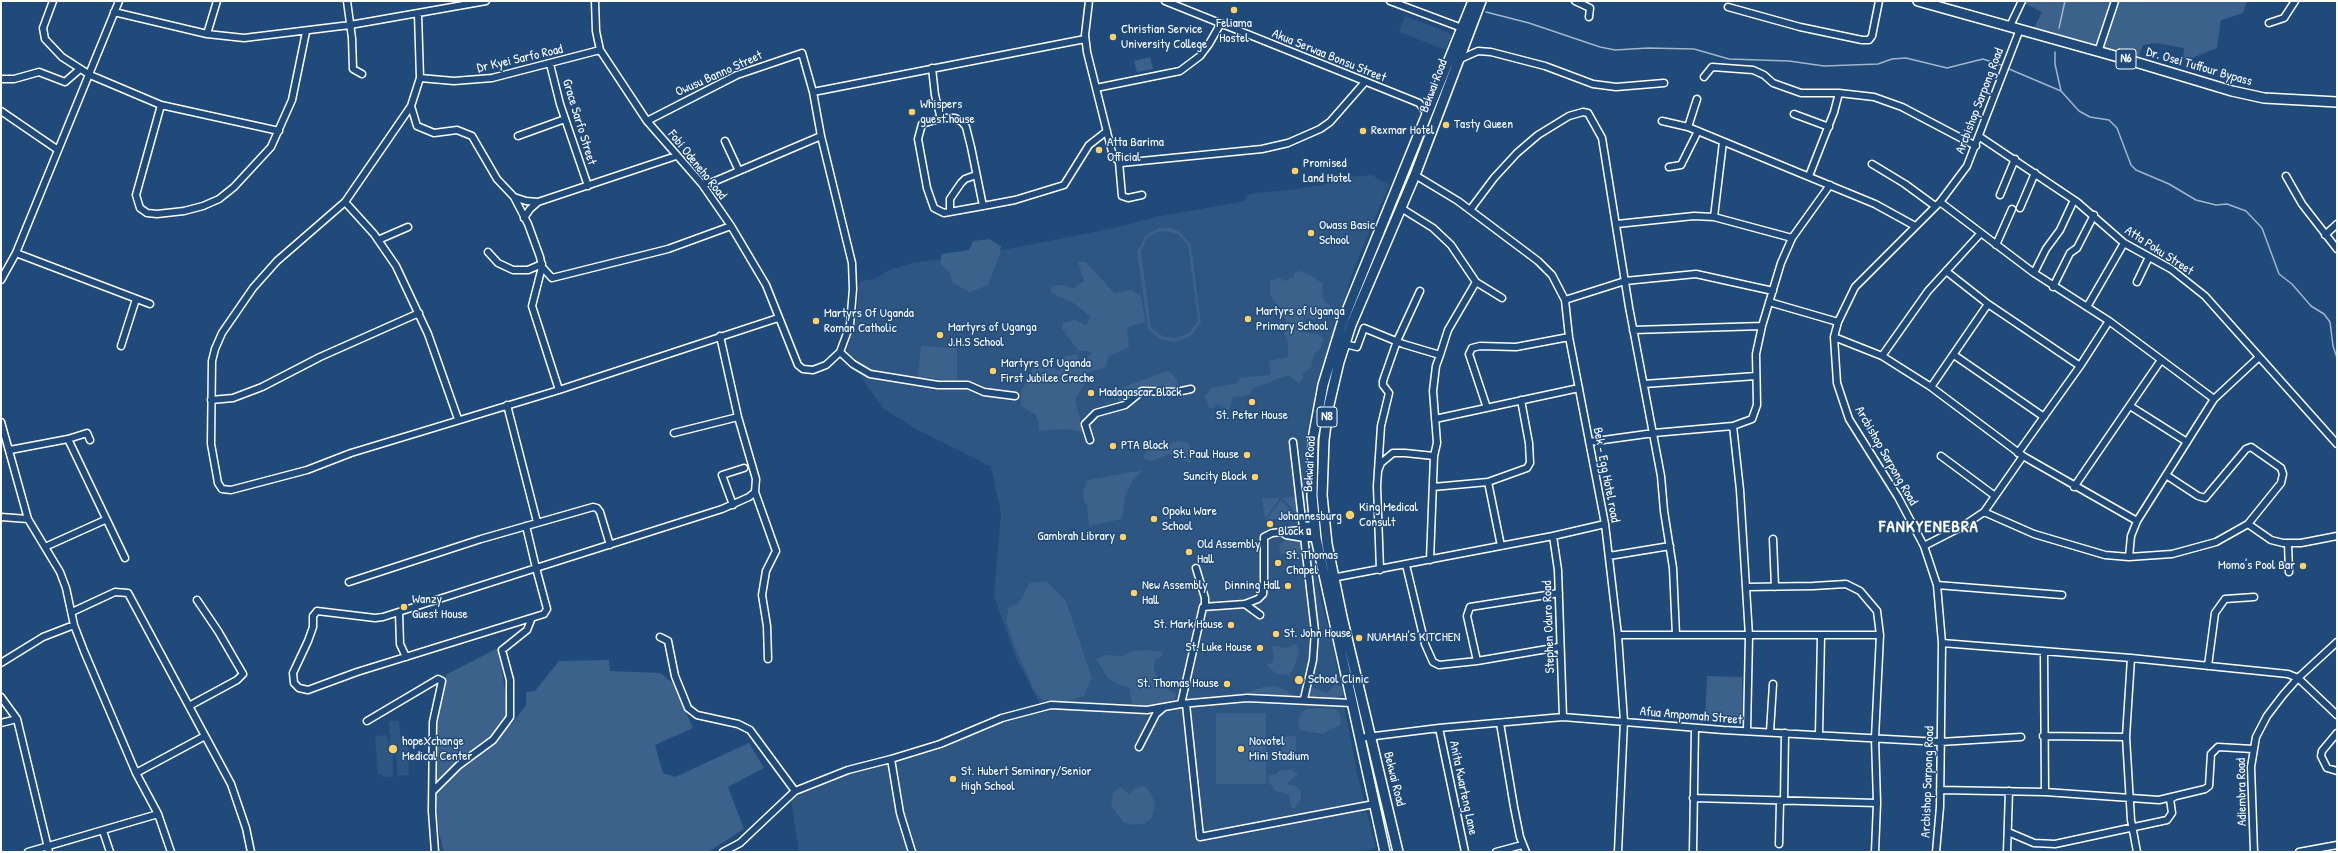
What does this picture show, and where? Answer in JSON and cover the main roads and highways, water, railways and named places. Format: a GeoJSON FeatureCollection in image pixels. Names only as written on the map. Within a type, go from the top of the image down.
{"type":"FeatureCollection","features":[{"type":"Feature","properties":{"kind":"highway","name":"Bekwai Road"},"geometry":{"type":"LineString","coordinates":[[1397,849],[1329,579],[1316,538],[1312,496],[1313,439],[1323,385],[1342,323],[1428,115],[1473,1]]}},
{"type":"Feature","properties":{"kind":"highway","name":"Bekwai Road"},"geometry":{"type":"LineString","coordinates":[[1385,850],[1351,703],[1329,579],[1322,507],[1322,468],[1328,409],[1345,344],[1415,175],[1481,1]]}},
{"type":"Feature","properties":{"kind":"highway","name":"Dr. Osei Tuffour Bypass"},"geometry":{"type":"LineString","coordinates":[[1918,1],[1930,2],[2232,91],[2264,98],[2337,102]]}},
{"type":"Feature","properties":{"kind":"highway"},"geometry":{"type":"LineString","coordinates":[[1386,215],[1396,220]]}},
{"type":"Feature","properties":{"kind":"highway"},"geometry":{"type":"LineString","coordinates":[[1385,850],[1397,849]]}},
{"type":"Feature","properties":{"kind":"waterway"},"geometry":{"type":"LineString","coordinates":[[2059,28],[2065,1]]}},
{"type":"Feature","properties":{"kind":"waterway"},"geometry":{"type":"LineString","coordinates":[[1486,12],[1529,23],[1600,47],[1615,50],[1648,48],[1694,49],[1729,59],[1789,61],[1824,66],[1878,64],[1892,59],[1906,58],[1947,68],[1983,59],[2001,65]]}},
{"type":"Feature","properties":{"kind":"waterway"},"geometry":{"type":"LineString","coordinates":[[2055,52],[2055,64],[2061,91]]}},
{"type":"Feature","properties":{"kind":"waterway"},"geometry":{"type":"LineString","coordinates":[[2009,69],[2061,91],[2079,111],[2090,117],[2109,120],[2117,128],[2131,165],[2136,170],[2169,184],[2196,200],[2216,205],[2227,204],[2246,211],[2262,228],[2279,274],[2292,284],[2311,306],[2324,314],[2330,322],[2333,346],[2337,358]]}},
{"type":"Feature","properties":{"kind":"place","name":"Feliama Hostel"},"geometry":{"type":"Point","coordinates":[1234,10]}},
{"type":"Feature","properties":{"kind":"place","name":"Christian Service University College"},"geometry":{"type":"Point","coordinates":[1113,37]}},
{"type":"Feature","properties":{"kind":"place","name":"Whispers guest house"},"geometry":{"type":"Point","coordinates":[912,112]}},
{"type":"Feature","properties":{"kind":"place","name":"Tasty Queen"},"geometry":{"type":"Point","coordinates":[1446,125]}},
{"type":"Feature","properties":{"kind":"place","name":"Rexmar Hotel"},"geometry":{"type":"Point","coordinates":[1363,131]}},
{"type":"Feature","properties":{"kind":"place","name":"Atta Barima Official"},"geometry":{"type":"Point","coordinates":[1099,150]}},
{"type":"Feature","properties":{"kind":"place","name":"Promised Land Hotel"},"geometry":{"type":"Point","coordinates":[1295,171]}},
{"type":"Feature","properties":{"kind":"place","name":"Owass Basic School"},"geometry":{"type":"Point","coordinates":[1311,233]}},
{"type":"Feature","properties":{"kind":"place","name":"Martyrs of Uganga Primary School"},"geometry":{"type":"Point","coordinates":[1248,319]}},
{"type":"Feature","properties":{"kind":"place","name":"Martyrs Of Uganda Roman Catholic"},"geometry":{"type":"Point","coordinates":[816,321]}},
{"type":"Feature","properties":{"kind":"place","name":"Martyrs of Uganga J.H.S School"},"geometry":{"type":"Point","coordinates":[940,335]}},
{"type":"Feature","properties":{"kind":"place","name":"Martyrs Of Uganda First Jubilee Creche"},"geometry":{"type":"Point","coordinates":[993,371]}},
{"type":"Feature","properties":{"kind":"place","name":"Madagascar Block"},"geometry":{"type":"Point","coordinates":[1091,393]}},
{"type":"Feature","properties":{"kind":"place","name":"St. Peter House"},"geometry":{"type":"Point","coordinates":[1252,402]}},
{"type":"Feature","properties":{"kind":"place","name":"PTA Block"},"geometry":{"type":"Point","coordinates":[1113,446]}},
{"type":"Feature","properties":{"kind":"place","name":"St. Paul House"},"geometry":{"type":"Point","coordinates":[1247,455]}},
{"type":"Feature","properties":{"kind":"place","name":"Suncity Block"},"geometry":{"type":"Point","coordinates":[1255,477]}},
{"type":"Feature","properties":{"kind":"place","name":"King Medical Consult"},"geometry":{"type":"Point","coordinates":[1350,515]}},
{"type":"Feature","properties":{"kind":"place","name":"Opoku Ware School"},"geometry":{"type":"Point","coordinates":[1154,519]}},
{"type":"Feature","properties":{"kind":"place","name":"Johannesburg Block"},"geometry":{"type":"Point","coordinates":[1270,524]}},
{"type":"Feature","properties":{"kind":"place","name":"Gambrah Library"},"geometry":{"type":"Point","coordinates":[1123,537]}},
{"type":"Feature","properties":{"kind":"place","name":"Old Assembly Hall"},"geometry":{"type":"Point","coordinates":[1189,552]}},
{"type":"Feature","properties":{"kind":"place","name":"St. Thomas Chapel"},"geometry":{"type":"Point","coordinates":[1278,563]}},
{"type":"Feature","properties":{"kind":"place","name":"Momo's Pool Bar"},"geometry":{"type":"Point","coordinates":[2303,566]}},
{"type":"Feature","properties":{"kind":"place","name":"Dinning Hall"},"geometry":{"type":"Point","coordinates":[1288,586]}},
{"type":"Feature","properties":{"kind":"place","name":"New Assembly Hall"},"geometry":{"type":"Point","coordinates":[1134,593]}},
{"type":"Feature","properties":{"kind":"place","name":"Wanzy Guest House"},"geometry":{"type":"Point","coordinates":[404,607]}},
{"type":"Feature","properties":{"kind":"place","name":"St. Mark House"},"geometry":{"type":"Point","coordinates":[1231,625]}},
{"type":"Feature","properties":{"kind":"place","name":"St. John House"},"geometry":{"type":"Point","coordinates":[1276,634]}},
{"type":"Feature","properties":{"kind":"place","name":"NUAMAH'S KITCHEN"},"geometry":{"type":"Point","coordinates":[1359,638]}},
{"type":"Feature","properties":{"kind":"place","name":"St. Luke House"},"geometry":{"type":"Point","coordinates":[1260,648]}},
{"type":"Feature","properties":{"kind":"place","name":"School Clinic"},"geometry":{"type":"Point","coordinates":[1299,680]}},
{"type":"Feature","properties":{"kind":"place","name":"St. Thomas House"},"geometry":{"type":"Point","coordinates":[1227,684]}},
{"type":"Feature","properties":{"kind":"place","name":"hopeXchange Medical Center"},"geometry":{"type":"Point","coordinates":[393,749]}},
{"type":"Feature","properties":{"kind":"place","name":"Novotel Mini Stadium"},"geometry":{"type":"Point","coordinates":[1241,749]}},
{"type":"Feature","properties":{"kind":"place","name":"St. Hubert Seminary/Senior High School"},"geometry":{"type":"Point","coordinates":[953,779]}},
{"type":"Feature","properties":{"kind":"district","name":"FANKYENEBRA"},"geometry":{"type":"Point","coordinates":[1929,527]}}]}
